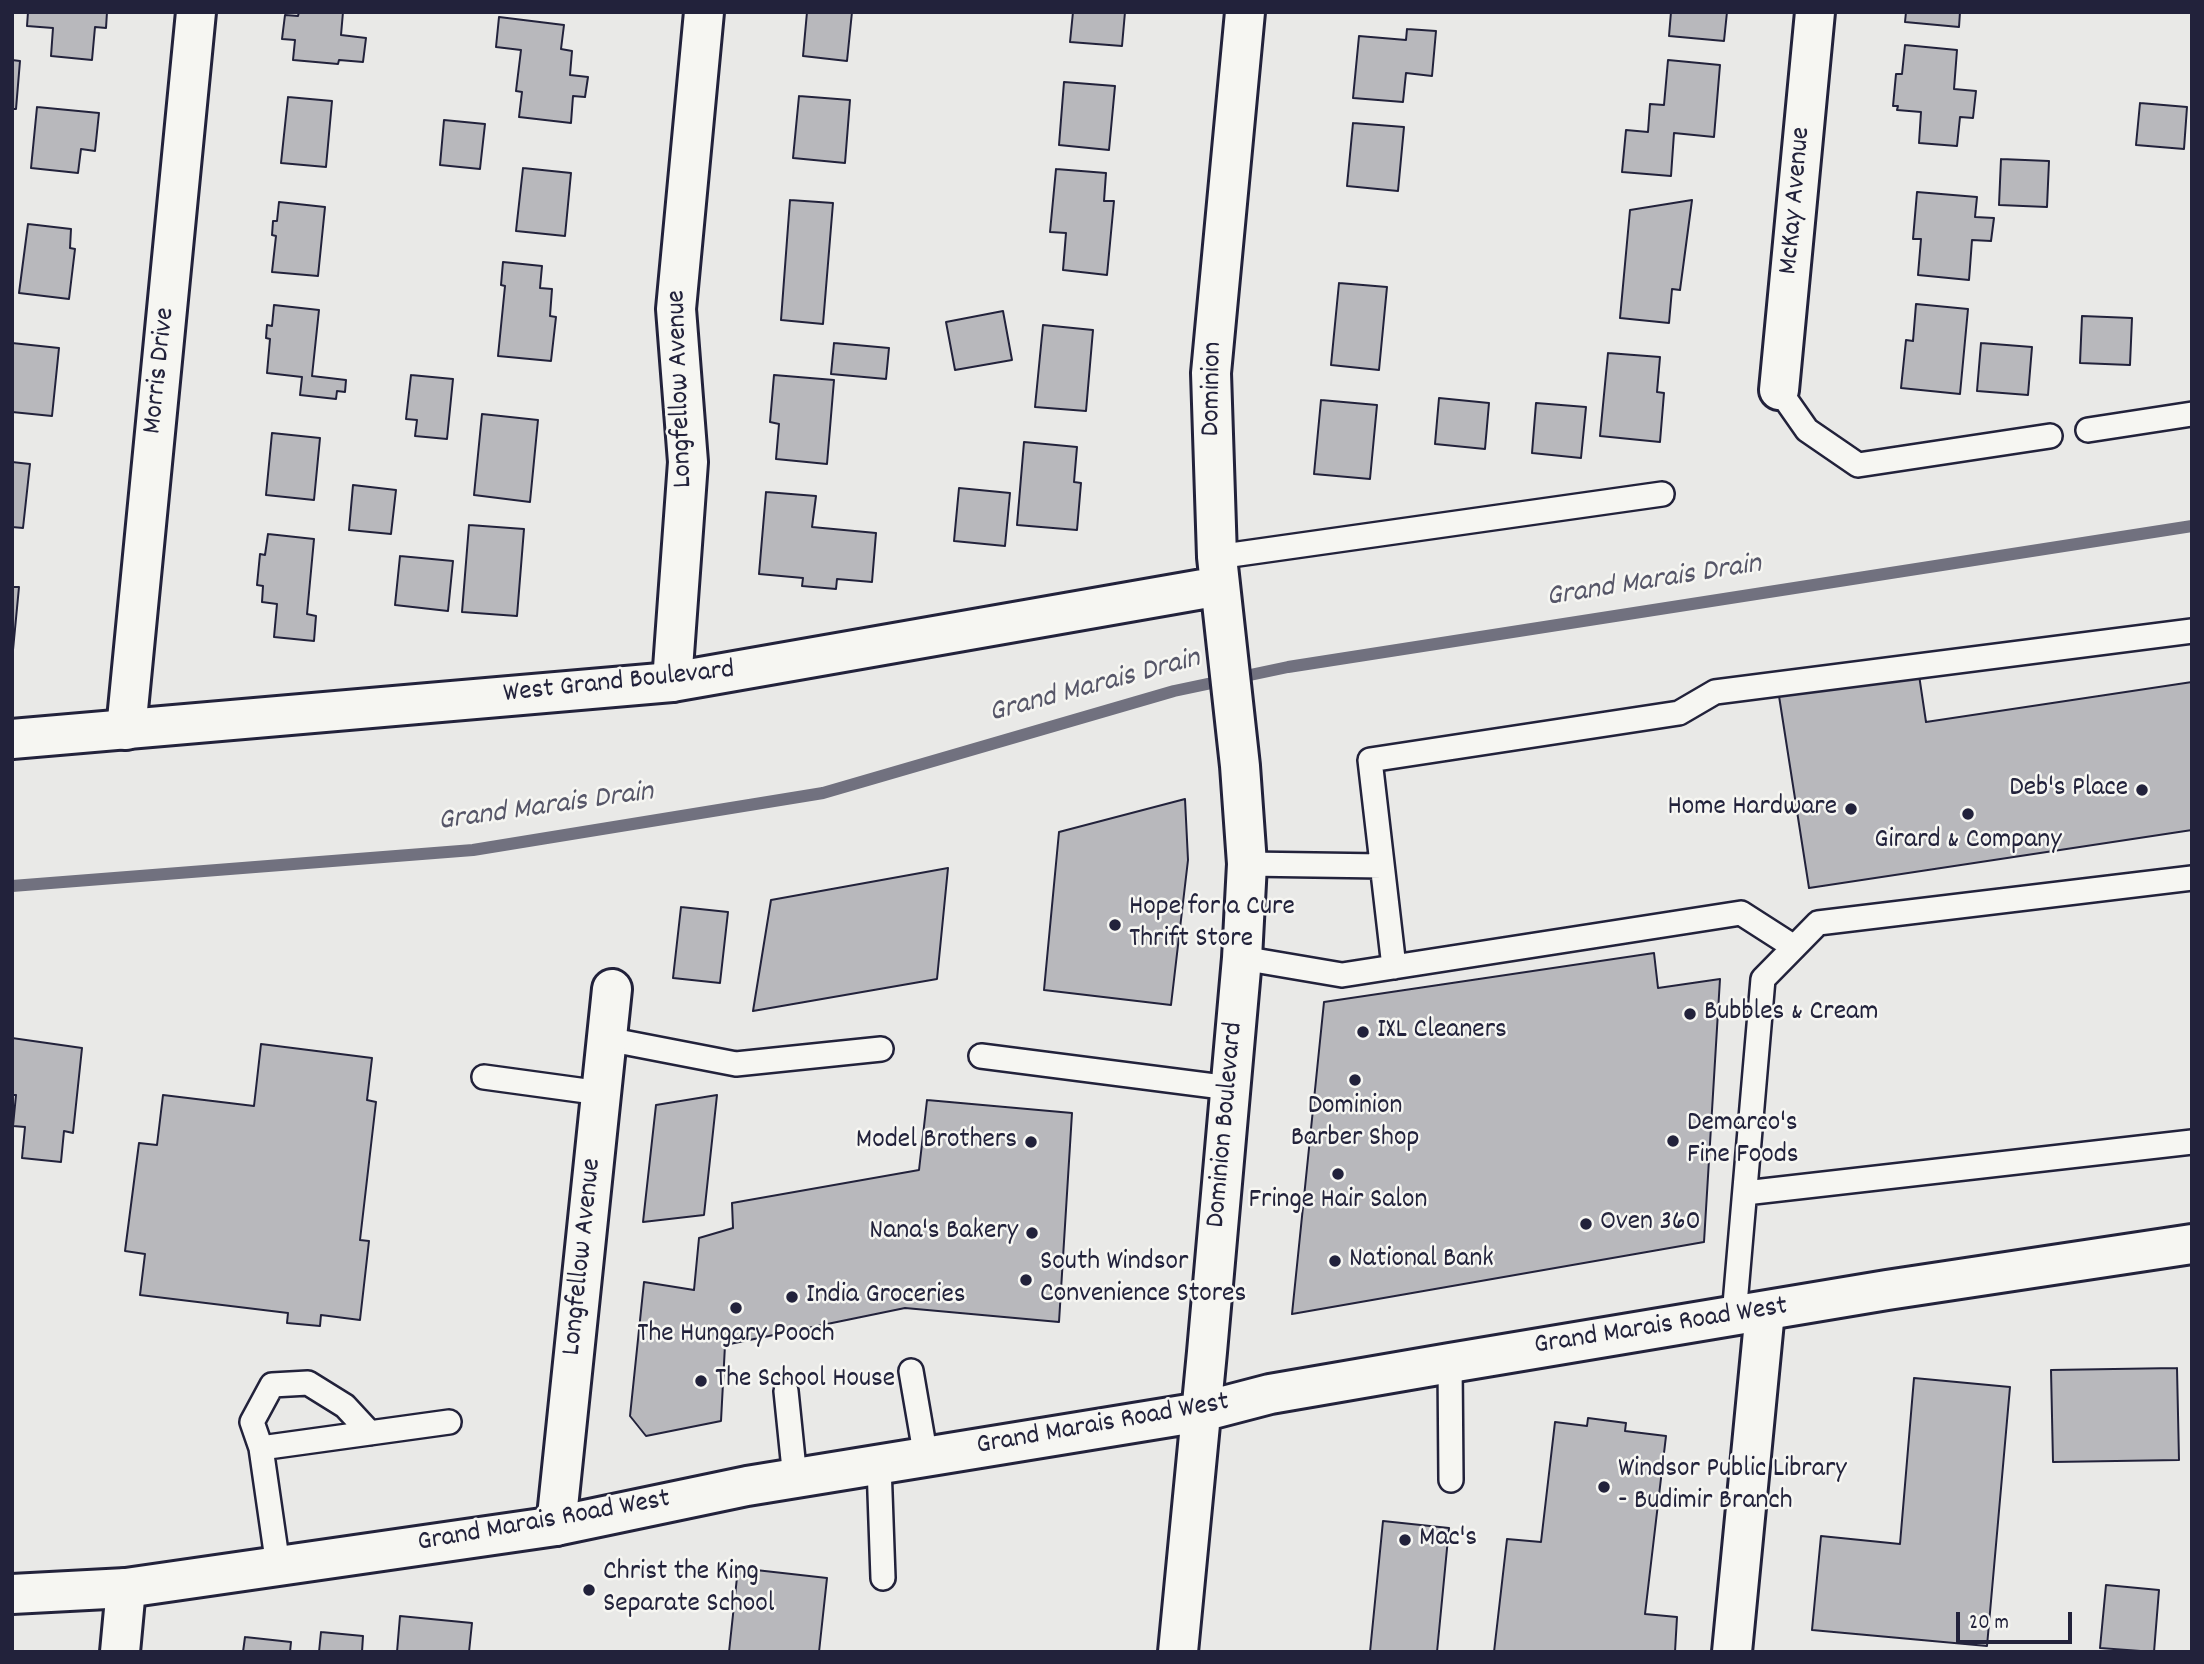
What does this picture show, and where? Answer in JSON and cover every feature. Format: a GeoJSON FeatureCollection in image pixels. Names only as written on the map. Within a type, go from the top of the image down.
{"type":"FeatureCollection","features":[{"type":"Feature","properties":{"kind":"street","name":"Morris Drive"},"geometry":{"type":"LineString","coordinates":[[126,730],[196,12]]}},
{"type":"Feature","properties":{"kind":"street","name":"Longfellow Avenue"},"geometry":{"type":"LineString","coordinates":[[672,682],[688,462],[676,309],[704,12]]}},
{"type":"Feature","properties":{"kind":"street","name":"Dominion"},"geometry":{"type":"LineString","coordinates":[[1240,765],[1219,572],[1211,373],[1245,12]]}},
{"type":"Feature","properties":{"kind":"street","name":"McKay Avenue"},"geometry":{"type":"LineString","coordinates":[[1779,390],[1815,12]]}},
{"type":"Feature","properties":{"kind":"street","name":"West Grand Boulevard"},"geometry":{"type":"LineString","coordinates":[[12,739],[672,682],[1219,572]]}},
{"type":"Feature","properties":{"kind":"street","name":"Dominion Boulevard"},"geometry":{"type":"LineString","coordinates":[[1178,1652],[1242,958],[1247,864],[1240,765]]}},
{"type":"Feature","properties":{"kind":"street","name":"Longfellow Avenue"},"geometry":{"type":"LineString","coordinates":[[556,1526],[612,989]]}},
{"type":"Feature","properties":{"kind":"street","name":"Grand Marais Road West"},"geometry":{"type":"LineString","coordinates":[[12,1594],[127,1588],[556,1526],[747,1486],[1201,1412],[1270,1394],[1900,1288],[2192,1244]]}},
{"type":"Feature","properties":{"kind":"street"},"geometry":{"type":"LineString","coordinates":[[1732,1652],[1750,1314]]}},
{"type":"Feature","properties":{"kind":"street"},"geometry":{"type":"LineString","coordinates":[[120,1652],[127,1588]]}},
{"type":"Feature","properties":{"kind":"lane"},"geometry":{"type":"LineString","coordinates":[[1779,390],[1807,430],[1858,465],[2050,436]]}},
{"type":"Feature","properties":{"kind":"lane"},"geometry":{"type":"LineString","coordinates":[[2088,430],[2192,414]]}},
{"type":"Feature","properties":{"kind":"lane"},"geometry":{"type":"LineString","coordinates":[[1219,572],[1662,494]]}},
{"type":"Feature","properties":{"kind":"lane"},"geometry":{"type":"LineString","coordinates":[[1394,967],[1370,760],[1679,713],[1715,692],[2192,631]]}},
{"type":"Feature","properties":{"kind":"lane"},"geometry":{"type":"LineString","coordinates":[[1247,864],[1382,866]]}},
{"type":"Feature","properties":{"kind":"lane"},"geometry":{"type":"LineString","coordinates":[[1750,1314],[1745,1193],[1763,979],[1818,923],[2192,878]]}},
{"type":"Feature","properties":{"kind":"lane"},"geometry":{"type":"LineString","coordinates":[[1242,958],[1342,975],[1741,913],[1794,947]]}},
{"type":"Feature","properties":{"kind":"lane"},"geometry":{"type":"LineString","coordinates":[[607,1039],[736,1064],[881,1049]]}},
{"type":"Feature","properties":{"kind":"lane"},"geometry":{"type":"LineString","coordinates":[[981,1056],[1230,1087]]}},
{"type":"Feature","properties":{"kind":"lane"},"geometry":{"type":"LineString","coordinates":[[484,1077],[601,1093]]}},
{"type":"Feature","properties":{"kind":"lane"},"geometry":{"type":"LineString","coordinates":[[1745,1193],[2192,1142]]}},
{"type":"Feature","properties":{"kind":"lane"},"geometry":{"type":"LineString","coordinates":[[1450,1363],[1451,1480]]}},
{"type":"Feature","properties":{"kind":"lane"},"geometry":{"type":"LineString","coordinates":[[911,1371],[926,1458]]}},
{"type":"Feature","properties":{"kind":"lane"},"geometry":{"type":"LineString","coordinates":[[278,1566],[261,1448],[252,1422],[272,1385],[308,1383],[345,1406],[370,1433]]}},
{"type":"Feature","properties":{"kind":"lane"},"geometry":{"type":"LineString","coordinates":[[786,1391],[795,1479]]}},
{"type":"Feature","properties":{"kind":"lane"},"geometry":{"type":"LineString","coordinates":[[261,1448],[449,1422]]}},
{"type":"Feature","properties":{"kind":"lane"},"geometry":{"type":"LineString","coordinates":[[879,1465],[884,1578]]}},
{"type":"Feature","properties":{"kind":"building"},"geometry":{"type":"Polygon","coordinates":[[[28,12],[107,12],[106,28],[95,27],[92,60],[51,56],[53,28],[27,26],[28,12]]]}},
{"type":"Feature","properties":{"kind":"building"},"geometry":{"type":"Polygon","coordinates":[[[299,12],[343,12],[341,35],[366,38],[363,62],[339,60],[338,64],[293,60],[295,40],[282,39],[285,15],[298,16],[299,12]]]}},
{"type":"Feature","properties":{"kind":"building"},"geometry":{"type":"Polygon","coordinates":[[[807,12],[852,12],[847,61],[803,56],[807,12]]]}},
{"type":"Feature","properties":{"kind":"building"},"geometry":{"type":"Polygon","coordinates":[[[1073,12],[1125,12],[1122,46],[1070,42],[1073,12]]]}},
{"type":"Feature","properties":{"kind":"building"},"geometry":{"type":"Polygon","coordinates":[[[1671,12],[1727,12],[1724,41],[1669,36],[1671,12]]]}},
{"type":"Feature","properties":{"kind":"building"},"geometry":{"type":"Polygon","coordinates":[[[1906,12],[1960,12],[1959,27],[1905,22],[1906,12]]]}},
{"type":"Feature","properties":{"kind":"building"},"geometry":{"type":"Polygon","coordinates":[[[499,17],[564,25],[561,49],[572,51],[570,75],[588,77],[585,97],[573,96],[571,123],[519,117],[522,92],[516,91],[521,50],[496,47],[499,17]]]}},
{"type":"Feature","properties":{"kind":"building"},"geometry":{"type":"Polygon","coordinates":[[[1407,29],[1436,31],[1432,76],[1406,73],[1403,102],[1353,98],[1359,36],[1406,40],[1407,29]]]}},
{"type":"Feature","properties":{"kind":"building"},"geometry":{"type":"Polygon","coordinates":[[[1905,45],[1957,50],[1954,89],[1976,91],[1973,118],[1960,117],[1957,146],[1919,143],[1921,112],[1897,110],[1898,106],[1893,106],[1896,74],[1902,74],[1905,45]]]}},
{"type":"Feature","properties":{"kind":"building"},"geometry":{"type":"Polygon","coordinates":[[[12,60],[20,61],[16,109],[12,109],[12,60]]]}},
{"type":"Feature","properties":{"kind":"building"},"geometry":{"type":"Polygon","coordinates":[[[1668,60],[1720,65],[1714,137],[1674,133],[1671,176],[1622,172],[1626,130],[1648,132],[1650,104],[1664,105],[1668,60]]]}},
{"type":"Feature","properties":{"kind":"building"},"geometry":{"type":"Polygon","coordinates":[[[1064,82],[1115,86],[1109,150],[1059,145],[1064,82]]]}},
{"type":"Feature","properties":{"kind":"building"},"geometry":{"type":"Polygon","coordinates":[[[799,96],[850,100],[845,163],[793,158],[799,96]]]}},
{"type":"Feature","properties":{"kind":"building"},"geometry":{"type":"Polygon","coordinates":[[[288,97],[332,101],[326,167],[281,163],[288,97]]]}},
{"type":"Feature","properties":{"kind":"building"},"geometry":{"type":"Polygon","coordinates":[[[2140,103],[2187,107],[2184,149],[2136,145],[2140,103]]]}},
{"type":"Feature","properties":{"kind":"building"},"geometry":{"type":"Polygon","coordinates":[[[37,107],[99,113],[95,151],[81,149],[78,173],[31,168],[37,107]]]}},
{"type":"Feature","properties":{"kind":"building"},"geometry":{"type":"Polygon","coordinates":[[[444,120],[485,124],[480,169],[440,165],[444,120]]]}},
{"type":"Feature","properties":{"kind":"building"},"geometry":{"type":"Polygon","coordinates":[[[1353,123],[1404,127],[1398,191],[1347,186],[1353,123]]]}},
{"type":"Feature","properties":{"kind":"building"},"geometry":{"type":"Polygon","coordinates":[[[2001,159],[2049,161],[2047,207],[1999,205],[2001,159]]]}},
{"type":"Feature","properties":{"kind":"building"},"geometry":{"type":"Polygon","coordinates":[[[523,168],[571,173],[565,236],[516,231],[523,168]]]}},
{"type":"Feature","properties":{"kind":"building"},"geometry":{"type":"Polygon","coordinates":[[[1056,169],[1106,173],[1104,201],[1114,201],[1107,275],[1063,270],[1066,233],[1050,232],[1056,169]]]}},
{"type":"Feature","properties":{"kind":"building"},"geometry":{"type":"Polygon","coordinates":[[[1917,192],[1977,197],[1975,217],[1994,218],[1991,241],[1972,240],[1969,280],[1918,275],[1921,239],[1913,239],[1917,192]]]}},
{"type":"Feature","properties":{"kind":"building"},"geometry":{"type":"Polygon","coordinates":[[[790,200],[833,203],[823,324],[781,320],[790,200]]]}},
{"type":"Feature","properties":{"kind":"building"},"geometry":{"type":"Polygon","coordinates":[[[1692,200],[1680,290],[1672,289],[1669,323],[1620,318],[1630,210],[1692,200]]]}},
{"type":"Feature","properties":{"kind":"building"},"geometry":{"type":"Polygon","coordinates":[[[279,202],[325,207],[318,276],[272,272],[276,236],[272,235],[273,221],[277,221],[279,202]]]}},
{"type":"Feature","properties":{"kind":"building"},"geometry":{"type":"Polygon","coordinates":[[[28,224],[71,229],[70,248],[75,249],[69,299],[19,293],[28,224]]]}},
{"type":"Feature","properties":{"kind":"building"},"geometry":{"type":"Polygon","coordinates":[[[503,262],[542,266],[540,288],[552,289],[550,316],[556,317],[551,361],[498,356],[505,286],[501,285],[503,262]]]}},
{"type":"Feature","properties":{"kind":"building"},"geometry":{"type":"Polygon","coordinates":[[[1339,283],[1387,287],[1379,370],[1331,365],[1339,283]]]}},
{"type":"Feature","properties":{"kind":"building"},"geometry":{"type":"Polygon","coordinates":[[[1916,304],[1968,309],[1960,394],[1901,388],[1906,340],[1913,341],[1916,304]]]}},
{"type":"Feature","properties":{"kind":"building"},"geometry":{"type":"Polygon","coordinates":[[[274,305],[319,310],[312,376],[346,380],[345,392],[337,391],[336,399],[300,395],[302,377],[267,373],[270,339],[266,338],[267,325],[272,326],[274,305]]]}},
{"type":"Feature","properties":{"kind":"building"},"geometry":{"type":"Polygon","coordinates":[[[1003,311],[1012,360],[955,370],[946,322],[1003,311]]]}},
{"type":"Feature","properties":{"kind":"building"},"geometry":{"type":"Polygon","coordinates":[[[2082,316],[2132,318],[2130,365],[2080,363],[2082,316]]]}},
{"type":"Feature","properties":{"kind":"building"},"geometry":{"type":"Polygon","coordinates":[[[1043,325],[1093,330],[1086,411],[1035,407],[1043,325]]]}},
{"type":"Feature","properties":{"kind":"building"},"geometry":{"type":"Polygon","coordinates":[[[12,343],[59,348],[52,416],[12,412],[12,343]]]}},
{"type":"Feature","properties":{"kind":"building"},"geometry":{"type":"Polygon","coordinates":[[[834,343],[889,348],[886,379],[831,374],[834,343]]]}},
{"type":"Feature","properties":{"kind":"building"},"geometry":{"type":"Polygon","coordinates":[[[1981,343],[2032,347],[2028,395],[1977,391],[1981,343]]]}},
{"type":"Feature","properties":{"kind":"building"},"geometry":{"type":"Polygon","coordinates":[[[1608,353],[1660,357],[1657,392],[1664,393],[1660,442],[1600,436],[1608,353]]]}},
{"type":"Feature","properties":{"kind":"building"},"geometry":{"type":"Polygon","coordinates":[[[411,375],[453,379],[447,439],[415,436],[417,420],[406,419],[411,375]]]}},
{"type":"Feature","properties":{"kind":"building"},"geometry":{"type":"Polygon","coordinates":[[[774,375],[834,380],[827,464],[776,459],[779,424],[770,422],[774,375]]]}},
{"type":"Feature","properties":{"kind":"building"},"geometry":{"type":"Polygon","coordinates":[[[1439,398],[1489,403],[1485,449],[1435,444],[1439,398]]]}},
{"type":"Feature","properties":{"kind":"building"},"geometry":{"type":"Polygon","coordinates":[[[1321,400],[1377,405],[1370,479],[1314,474],[1321,400]]]}},
{"type":"Feature","properties":{"kind":"building"},"geometry":{"type":"Polygon","coordinates":[[[1536,403],[1586,407],[1581,458],[1532,453],[1536,403]]]}},
{"type":"Feature","properties":{"kind":"building"},"geometry":{"type":"Polygon","coordinates":[[[482,414],[538,420],[530,502],[474,495],[482,414]]]}},
{"type":"Feature","properties":{"kind":"building"},"geometry":{"type":"Polygon","coordinates":[[[272,433],[320,438],[314,500],[266,495],[272,433]]]}},
{"type":"Feature","properties":{"kind":"building"},"geometry":{"type":"Polygon","coordinates":[[[1024,442],[1077,447],[1074,482],[1081,483],[1077,530],[1017,525],[1024,442]]]}},
{"type":"Feature","properties":{"kind":"building"},"geometry":{"type":"Polygon","coordinates":[[[12,462],[30,464],[23,528],[12,527],[12,462]]]}},
{"type":"Feature","properties":{"kind":"building"},"geometry":{"type":"Polygon","coordinates":[[[353,485],[396,490],[391,534],[349,530],[353,485]]]}},
{"type":"Feature","properties":{"kind":"building"},"geometry":{"type":"Polygon","coordinates":[[[959,488],[1010,493],[1005,546],[954,541],[959,488]]]}},
{"type":"Feature","properties":{"kind":"building"},"geometry":{"type":"Polygon","coordinates":[[[766,492],[816,496],[812,527],[876,533],[872,582],[837,579],[836,589],[802,586],[803,578],[759,574],[766,492]]]}},
{"type":"Feature","properties":{"kind":"building"},"geometry":{"type":"Polygon","coordinates":[[[469,525],[524,529],[517,616],[462,612],[469,525]]]}},
{"type":"Feature","properties":{"kind":"building"},"geometry":{"type":"Polygon","coordinates":[[[268,534],[314,539],[307,614],[316,616],[314,641],[274,637],[277,604],[262,602],[263,586],[257,585],[260,554],[265,555],[268,534]]]}},
{"type":"Feature","properties":{"kind":"building"},"geometry":{"type":"Polygon","coordinates":[[[400,556],[453,561],[448,611],[395,605],[400,556]]]}},
{"type":"Feature","properties":{"kind":"building"},"geometry":{"type":"Polygon","coordinates":[[[12,587],[19,587],[13,650],[12,650],[12,587]]]}},
{"type":"Feature","properties":{"kind":"building"},"geometry":{"type":"Polygon","coordinates":[[[1919,675],[1926,722],[2192,682],[2192,830],[1809,888],[1779,696],[1919,675]]]}},
{"type":"Feature","properties":{"kind":"building","name":"Hope for a Cure Thrift Store"},"geometry":{"type":"Polygon","coordinates":[[[1185,799],[1188,860],[1171,1005],[1044,990],[1059,832],[1185,799]]]}},
{"type":"Feature","properties":{"kind":"building"},"geometry":{"type":"Polygon","coordinates":[[[948,868],[937,979],[753,1011],[771,900],[948,868]]]}},
{"type":"Feature","properties":{"kind":"building"},"geometry":{"type":"Polygon","coordinates":[[[681,907],[728,912],[720,983],[673,978],[681,907]]]}},
{"type":"Feature","properties":{"kind":"building"},"geometry":{"type":"Polygon","coordinates":[[[1654,953],[1658,988],[1720,979],[1704,1242],[1292,1314],[1324,1002],[1654,953]]]}},
{"type":"Feature","properties":{"kind":"building"},"geometry":{"type":"Polygon","coordinates":[[[12,1038],[82,1048],[73,1133],[64,1131],[61,1162],[22,1158],[25,1127],[13,1126],[16,1095],[12,1095],[12,1038]]]}},
{"type":"Feature","properties":{"kind":"building"},"geometry":{"type":"Polygon","coordinates":[[[261,1044],[372,1058],[367,1100],[376,1102],[360,1240],[369,1241],[360,1320],[321,1315],[320,1326],[287,1323],[288,1313],[140,1295],[145,1254],[125,1251],[139,1143],[157,1145],[163,1095],[254,1106],[261,1044]]]}},
{"type":"Feature","properties":{"kind":"building"},"geometry":{"type":"Polygon","coordinates":[[[717,1095],[704,1215],[643,1222],[656,1105],[717,1095]]]}},
{"type":"Feature","properties":{"kind":"building"},"geometry":{"type":"Polygon","coordinates":[[[927,1100],[1072,1113],[1059,1322],[905,1308],[725,1345],[721,1421],[646,1436],[630,1416],[644,1282],[694,1290],[699,1238],[733,1228],[732,1203],[919,1170],[927,1100]]]}},
{"type":"Feature","properties":{"kind":"building"},"geometry":{"type":"Polygon","coordinates":[[[2177,1368],[2179,1460],[2053,1462],[2051,1370],[2177,1368]]]}},
{"type":"Feature","properties":{"kind":"building"},"geometry":{"type":"Polygon","coordinates":[[[1914,1378],[2010,1387],[1987,1646],[1812,1630],[1821,1536],[1900,1544],[1914,1378]]]}},
{"type":"Feature","properties":{"kind":"building","name":"Windsor Public Library - Budimir Branch"},"geometry":{"type":"Polygon","coordinates":[[[1588,1418],[1626,1423],[1625,1431],[1666,1436],[1645,1614],[1677,1617],[1675,1652],[1494,1652],[1507,1539],[1541,1542],[1555,1422],[1587,1426],[1588,1418]]]}},
{"type":"Feature","properties":{"kind":"building"},"geometry":{"type":"Polygon","coordinates":[[[1383,1521],[1449,1528],[1437,1652],[1370,1652],[1383,1521]]]}},
{"type":"Feature","properties":{"kind":"building"},"geometry":{"type":"Polygon","coordinates":[[[738,1568],[827,1578],[819,1652],[729,1652],[738,1568]]]}},
{"type":"Feature","properties":{"kind":"building"},"geometry":{"type":"Polygon","coordinates":[[[2106,1585],[2159,1590],[2154,1652],[2100,1648],[2106,1585]]]}},
{"type":"Feature","properties":{"kind":"building"},"geometry":{"type":"Polygon","coordinates":[[[400,1616],[472,1623],[469,1652],[397,1652],[400,1616]]]}},
{"type":"Feature","properties":{"kind":"building"},"geometry":{"type":"Polygon","coordinates":[[[321,1632],[363,1636],[362,1652],[319,1652],[321,1632]]]}},
{"type":"Feature","properties":{"kind":"building"},"geometry":{"type":"Polygon","coordinates":[[[245,1637],[291,1642],[290,1652],[243,1652],[245,1637]]]}},
{"type":"Feature","properties":{"kind":"waterway","name":"Grand Marais Drain"},"geometry":{"type":"LineString","coordinates":[[12,886],[473,850],[823,793],[1174,691],[1288,667],[2192,526]]}},
{"type":"Feature","properties":{"kind":"place","name":"Deb's Place"},"geometry":{"type":"Point","coordinates":[2142,790]}},
{"type":"Feature","properties":{"kind":"place","name":"Home Hardware"},"geometry":{"type":"Point","coordinates":[1851,809]}},
{"type":"Feature","properties":{"kind":"place","name":"Girard & Company"},"geometry":{"type":"Point","coordinates":[1968,814]}},
{"type":"Feature","properties":{"kind":"place","name":"Hope for a Cure Thrift Store"},"geometry":{"type":"Point","coordinates":[1115,925]}},
{"type":"Feature","properties":{"kind":"place","name":"Bubbles & Cream"},"geometry":{"type":"Point","coordinates":[1690,1014]}},
{"type":"Feature","properties":{"kind":"place","name":"IXL Cleaners"},"geometry":{"type":"Point","coordinates":[1363,1032]}},
{"type":"Feature","properties":{"kind":"place","name":"Dominion Barber Shop"},"geometry":{"type":"Point","coordinates":[1355,1080]}},
{"type":"Feature","properties":{"kind":"place","name":"Demarco's Fine Foods"},"geometry":{"type":"Point","coordinates":[1673,1141]}},
{"type":"Feature","properties":{"kind":"place","name":"Model Brothers"},"geometry":{"type":"Point","coordinates":[1031,1142]}},
{"type":"Feature","properties":{"kind":"place","name":"Fringe Hair Salon"},"geometry":{"type":"Point","coordinates":[1338,1174]}},
{"type":"Feature","properties":{"kind":"place","name":"Oven 360"},"geometry":{"type":"Point","coordinates":[1586,1224]}},
{"type":"Feature","properties":{"kind":"place","name":"Nana's Bakery"},"geometry":{"type":"Point","coordinates":[1032,1233]}},
{"type":"Feature","properties":{"kind":"place","name":"National Bank"},"geometry":{"type":"Point","coordinates":[1335,1261]}},
{"type":"Feature","properties":{"kind":"place","name":"South Windsor Convenience Stores"},"geometry":{"type":"Point","coordinates":[1026,1280]}},
{"type":"Feature","properties":{"kind":"place","name":"India Groceries"},"geometry":{"type":"Point","coordinates":[792,1297]}},
{"type":"Feature","properties":{"kind":"place","name":"The Hungary Pooch"},"geometry":{"type":"Point","coordinates":[736,1308]}},
{"type":"Feature","properties":{"kind":"place","name":"The School House"},"geometry":{"type":"Point","coordinates":[701,1381]}},
{"type":"Feature","properties":{"kind":"place","name":"Windsor Public Library - Budimir Branch"},"geometry":{"type":"Point","coordinates":[1604,1487]}},
{"type":"Feature","properties":{"kind":"place","name":"Mac's"},"geometry":{"type":"Point","coordinates":[1405,1540]}},
{"type":"Feature","properties":{"kind":"place","name":"Christ the King Separate School"},"geometry":{"type":"Point","coordinates":[589,1590]}}]}
